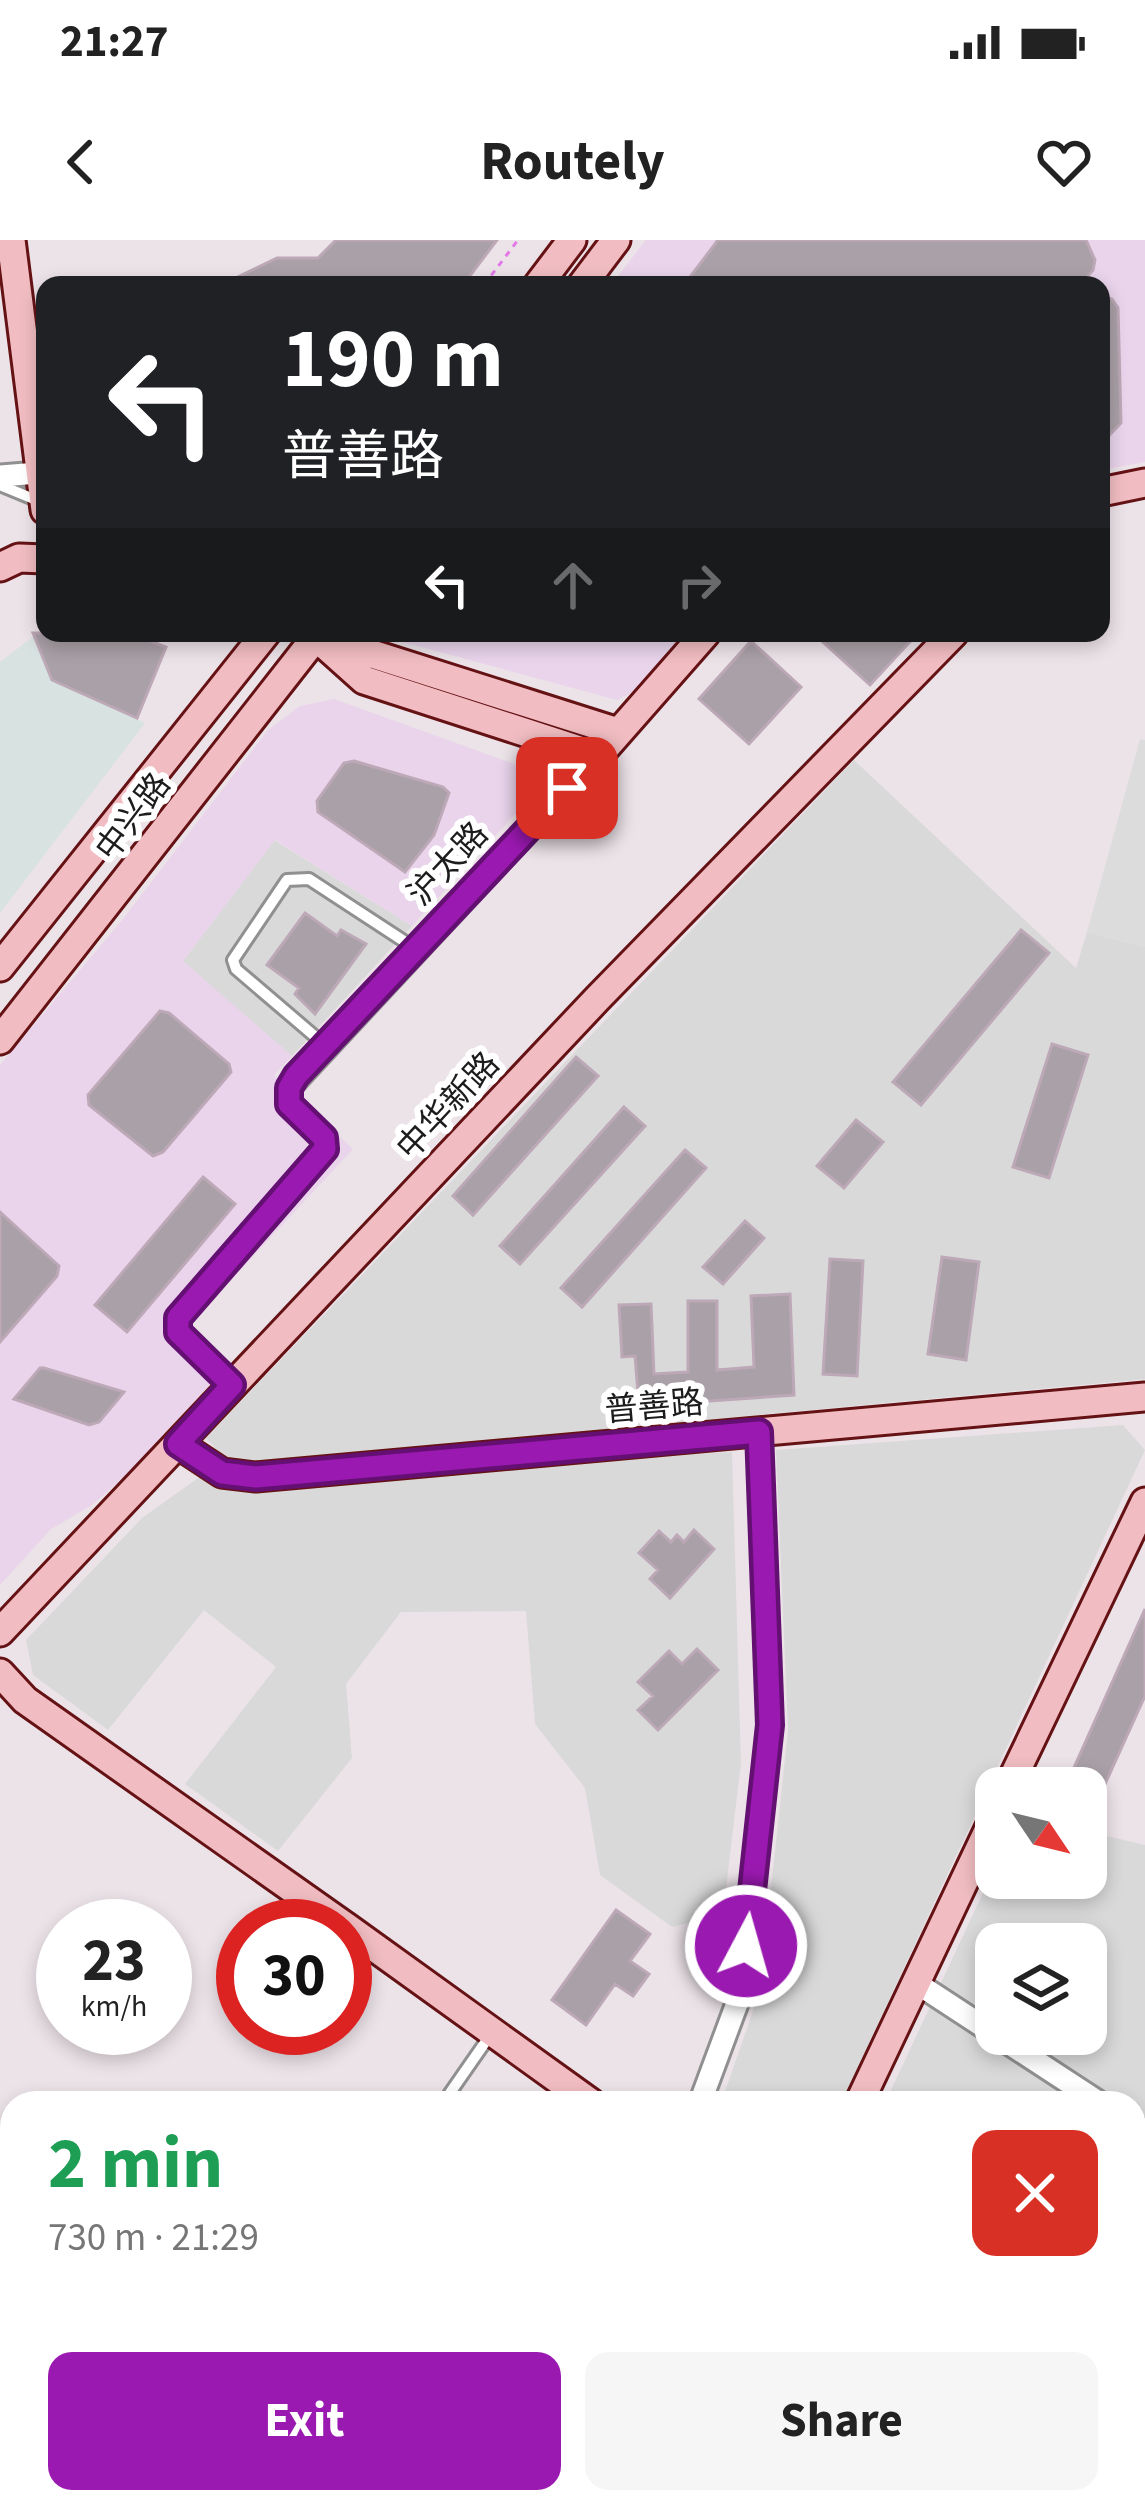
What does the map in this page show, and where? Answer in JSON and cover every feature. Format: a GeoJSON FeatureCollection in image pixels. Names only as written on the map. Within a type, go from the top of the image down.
{"type":"FeatureCollection","features":[{"type":"Feature","properties":{"kind":"street"},"geometry":{"type":"LineString","coordinates":[[11,240],[36,456]]}},
{"type":"Feature","properties":{"kind":"street"},"geometry":{"type":"LineString","coordinates":[[545,276],[572,240]]}},
{"type":"Feature","properties":{"kind":"street"},"geometry":{"type":"LineString","coordinates":[[589,276],[616,240]]}},
{"type":"Feature","properties":{"kind":"street"},"geometry":{"type":"LineString","coordinates":[[1,481],[36,473]]}},
{"type":"Feature","properties":{"kind":"street"},"geometry":{"type":"LineString","coordinates":[[1110,490],[1145,483]]}},
{"type":"Feature","properties":{"kind":"street"},"geometry":{"type":"LineString","coordinates":[[0,566],[19,558],[36,559]]}},
{"type":"Feature","properties":{"kind":"street","name":"中兴路"},"geometry":{"type":"LineString","coordinates":[[0,968],[259,642]]}},
{"type":"Feature","properties":{"kind":"street","name":"中兴路"},"geometry":{"type":"LineString","coordinates":[[0,1040],[308,642]]}},
{"type":"Feature","properties":{"kind":"street"},"geometry":{"type":"LineString","coordinates":[[323,642],[364,680],[598,756]]}},
{"type":"Feature","properties":{"kind":"street"},"geometry":{"type":"LineString","coordinates":[[339,642],[618,732]]}},
{"type":"Feature","properties":{"kind":"street","name":"沪太路"},"geometry":{"type":"LineString","coordinates":[[232,1385],[178,1332],[178,1318],[325,1149],[324,1138],[289,1104],[289,1088],[698,642]]}},
{"type":"Feature","properties":{"kind":"street","name":"中华新路"},"geometry":{"type":"LineString","coordinates":[[0,1632],[804,782],[945,642]]}},
{"type":"Feature","properties":{"kind":"street","name":"普善路"},"geometry":{"type":"LineString","coordinates":[[178,1444],[222,1473],[256,1477],[1145,1397]]}},
{"type":"Feature","properties":{"kind":"street"},"geometry":{"type":"LineString","coordinates":[[704,2091],[742,1990],[770,1725],[759,1432]]}},
{"type":"Feature","properties":{"kind":"street"},"geometry":{"type":"LineString","coordinates":[[1018,1767],[1145,1502]]}},
{"type":"Feature","properties":{"kind":"street"},"geometry":{"type":"LineString","coordinates":[[0,1673],[25,1700],[307,1899]]}},
{"type":"Feature","properties":{"kind":"street"},"geometry":{"type":"LineString","coordinates":[[866,2091],[975,1860]]}},
{"type":"Feature","properties":{"kind":"street"},"geometry":{"type":"LineString","coordinates":[[372,1945],[575,2091]]}},
{"type":"Feature","properties":{"kind":"street"},"geometry":{"type":"LineString","coordinates":[[918,1984],[1082,2091]]}},
{"type":"Feature","properties":{"kind":"lane"},"geometry":{"type":"LineString","coordinates":[[0,461],[1,481],[36,502]]}},
{"type":"Feature","properties":{"kind":"lane"},"geometry":{"type":"LineString","coordinates":[[325,1046],[236,969],[233,960],[287,880],[310,879],[416,949]]}},
{"type":"Feature","properties":{"kind":"lane"},"geometry":{"type":"LineString","coordinates":[[451,2091],[493,2031]]}},
{"type":"Feature","properties":{"kind":"path"},"geometry":{"type":"LineString","coordinates":[[491,276],[518,240]]}},
{"type":"Feature","properties":{"kind":"shaded area"},"geometry":{"type":"Polygon","coordinates":[[[646,240],[1145,240],[1145,462],[1110,468],[1110,276],[618,276],[646,240]]]}},
{"type":"Feature","properties":{"kind":"shaded area"},"geometry":{"type":"Polygon","coordinates":[[[34,636],[53,680],[145,723],[0,913],[0,662],[34,636]]]}},
{"type":"Feature","properties":{"kind":"shaded area"},"geometry":{"type":"Polygon","coordinates":[[[403,642],[676,642],[633,692],[617,700],[403,642]]]}},
{"type":"Feature","properties":{"kind":"shaded area"},"geometry":{"type":"Polygon","coordinates":[[[334,699],[520,766],[535,783],[530,798],[412,926],[275,840],[183,961],[292,1056],[274,1075],[353,1149],[190,1324],[232,1367],[140,1463],[92,1505],[51,1529],[0,1585],[0,1065],[123,919],[268,730],[300,706],[334,699]]]}},
{"type":"Feature","properties":{"kind":"shaded area"},"geometry":{"type":"Polygon","coordinates":[[[1140,739],[1145,740],[1145,947],[1087,932],[1140,739]]]}},
{"type":"Feature","properties":{"kind":"shaded area"},"geometry":{"type":"Polygon","coordinates":[[[854,760],[1076,968],[1087,932],[1145,947],[1145,1379],[230,1464],[206,1438],[854,760]]]}},
{"type":"Feature","properties":{"kind":"shaded area"},"geometry":{"type":"Polygon","coordinates":[[[274,840],[412,926],[292,1056],[182,962],[274,840]]]}},
{"type":"Feature","properties":{"kind":"shaded area"},"geometry":{"type":"Polygon","coordinates":[[[1123,1425],[1145,1450],[997,1767],[975,1767],[975,1815],[847,2091],[725,2091],[760,1991],[788,1730],[776,1450],[1123,1425]]]}},
{"type":"Feature","properties":{"kind":"shaded area"},"geometry":{"type":"Polygon","coordinates":[[[732,1452],[741,1763],[723,1914],[672,1927],[600,1875],[585,1788],[535,1724],[526,1611],[401,1612],[346,1684],[352,1758],[278,1851],[185,1784],[276,1667],[204,1610],[108,1730],[33,1675],[26,1640],[142,1518],[198,1478],[732,1452]]]}},
{"type":"Feature","properties":{"kind":"shaded area"},"geometry":{"type":"Polygon","coordinates":[[[1107,1836],[1145,1845],[1145,2091],[891,2091],[980,1899],[1107,1899],[1107,1836]]]}},
{"type":"Feature","properties":{"kind":"building"},"geometry":{"type":"Polygon","coordinates":[[[336,240],[497,240],[470,276],[240,276],[277,258],[318,258],[336,240]]]}},
{"type":"Feature","properties":{"kind":"building"},"geometry":{"type":"Polygon","coordinates":[[[718,240],[1086,240],[1095,260],[1087,276],[691,276],[718,240]]]}},
{"type":"Feature","properties":{"kind":"building"},"geometry":{"type":"Polygon","coordinates":[[[1110,298],[1118,308],[1121,423],[1110,435],[1110,298]]]}},
{"type":"Feature","properties":{"kind":"building"},"geometry":{"type":"Polygon","coordinates":[[[37,642],[153,642],[166,647],[137,718],[52,680],[37,642]]]}},
{"type":"Feature","properties":{"kind":"building"},"geometry":{"type":"Polygon","coordinates":[[[750,642],[801,687],[749,744],[699,699],[750,642]]]}},
{"type":"Feature","properties":{"kind":"building"},"geometry":{"type":"Polygon","coordinates":[[[823,642],[910,642],[870,685],[823,642]]]}},
{"type":"Feature","properties":{"kind":"building"},"geometry":{"type":"Polygon","coordinates":[[[354,761],[443,787],[449,793],[434,835],[405,872],[318,812],[317,801],[344,763],[354,761]]]}},
{"type":"Feature","properties":{"kind":"building"},"geometry":{"type":"Polygon","coordinates":[[[305,913],[337,936],[341,930],[366,944],[315,1014],[295,994],[299,988],[267,965],[305,913]]]}},
{"type":"Feature","properties":{"kind":"building"},"geometry":{"type":"Polygon","coordinates":[[[1021,930],[1049,953],[921,1105],[893,1082],[1021,930]]]}},
{"type":"Feature","properties":{"kind":"building"},"geometry":{"type":"Polygon","coordinates":[[[160,1011],[169,1013],[229,1064],[231,1072],[163,1152],[153,1156],[89,1105],[88,1095],[160,1011]]]}},
{"type":"Feature","properties":{"kind":"building"},"geometry":{"type":"Polygon","coordinates":[[[1052,1044],[1088,1055],[1049,1178],[1013,1167],[1052,1044]]]}},
{"type":"Feature","properties":{"kind":"building"},"geometry":{"type":"Polygon","coordinates":[[[576,1057],[598,1076],[473,1215],[453,1196],[576,1057]]]}},
{"type":"Feature","properties":{"kind":"building"},"geometry":{"type":"Polygon","coordinates":[[[624,1107],[645,1126],[520,1264],[500,1246],[624,1107]]]}},
{"type":"Feature","properties":{"kind":"building"},"geometry":{"type":"Polygon","coordinates":[[[856,1120],[883,1142],[844,1188],[817,1166],[856,1120]]]}},
{"type":"Feature","properties":{"kind":"building"},"geometry":{"type":"Polygon","coordinates":[[[685,1150],[706,1168],[582,1307],[561,1288],[685,1150]]]}},
{"type":"Feature","properties":{"kind":"building"},"geometry":{"type":"Polygon","coordinates":[[[203,1177],[235,1204],[127,1332],[95,1305],[203,1177]]]}},
{"type":"Feature","properties":{"kind":"building"},"geometry":{"type":"Polygon","coordinates":[[[0,1212],[59,1266],[57,1276],[0,1342],[0,1212]]]}},
{"type":"Feature","properties":{"kind":"building"},"geometry":{"type":"Polygon","coordinates":[[[745,1221],[764,1238],[723,1284],[703,1267],[745,1221]]]}},
{"type":"Feature","properties":{"kind":"building"},"geometry":{"type":"Polygon","coordinates":[[[942,1257],[979,1262],[966,1360],[928,1354],[942,1257]]]}},
{"type":"Feature","properties":{"kind":"building"},"geometry":{"type":"Polygon","coordinates":[[[830,1259],[863,1261],[857,1376],[823,1374],[830,1259]]]}},
{"type":"Feature","properties":{"kind":"building"},"geometry":{"type":"Polygon","coordinates":[[[790,1294],[794,1395],[639,1406],[635,1356],[622,1357],[619,1305],[651,1304],[654,1374],[688,1372],[688,1301],[717,1301],[717,1370],[754,1367],[751,1296],[790,1294]]]}},
{"type":"Feature","properties":{"kind":"building"},"geometry":{"type":"Polygon","coordinates":[[[40,1368],[124,1392],[99,1422],[89,1425],[14,1399],[40,1368]]]}},
{"type":"Feature","properties":{"kind":"building"},"geometry":{"type":"Polygon","coordinates":[[[694,1530],[714,1549],[670,1598],[650,1579],[658,1570],[639,1553],[659,1531],[671,1542],[677,1535],[684,1542],[694,1530]]]}},
{"type":"Feature","properties":{"kind":"building"},"geometry":{"type":"Polygon","coordinates":[[[1145,1609],[1145,1696],[1107,1780],[1107,1767],[1074,1767],[1145,1609]]]}},
{"type":"Feature","properties":{"kind":"building"},"geometry":{"type":"Polygon","coordinates":[[[697,1649],[718,1670],[658,1730],[638,1710],[653,1696],[638,1682],[669,1651],[682,1664],[697,1649]]]}},
{"type":"Feature","properties":{"kind":"building"},"geometry":{"type":"Polygon","coordinates":[[[616,1910],[650,1934],[630,1961],[649,1974],[633,1996],[615,1984],[586,2025],[552,2000],[616,1910]]]}},
{"type":"Feature","properties":{"kind":"route"},"geometry":{"type":"LineString","coordinates":[[567,788],[296,1076],[289,1088],[289,1104],[324,1138],[325,1149],[319,1162],[178,1318],[178,1332],[232,1385],[178,1444],[222,1473],[256,1477],[759,1432],[770,1725],[746,1946]]}}]}
